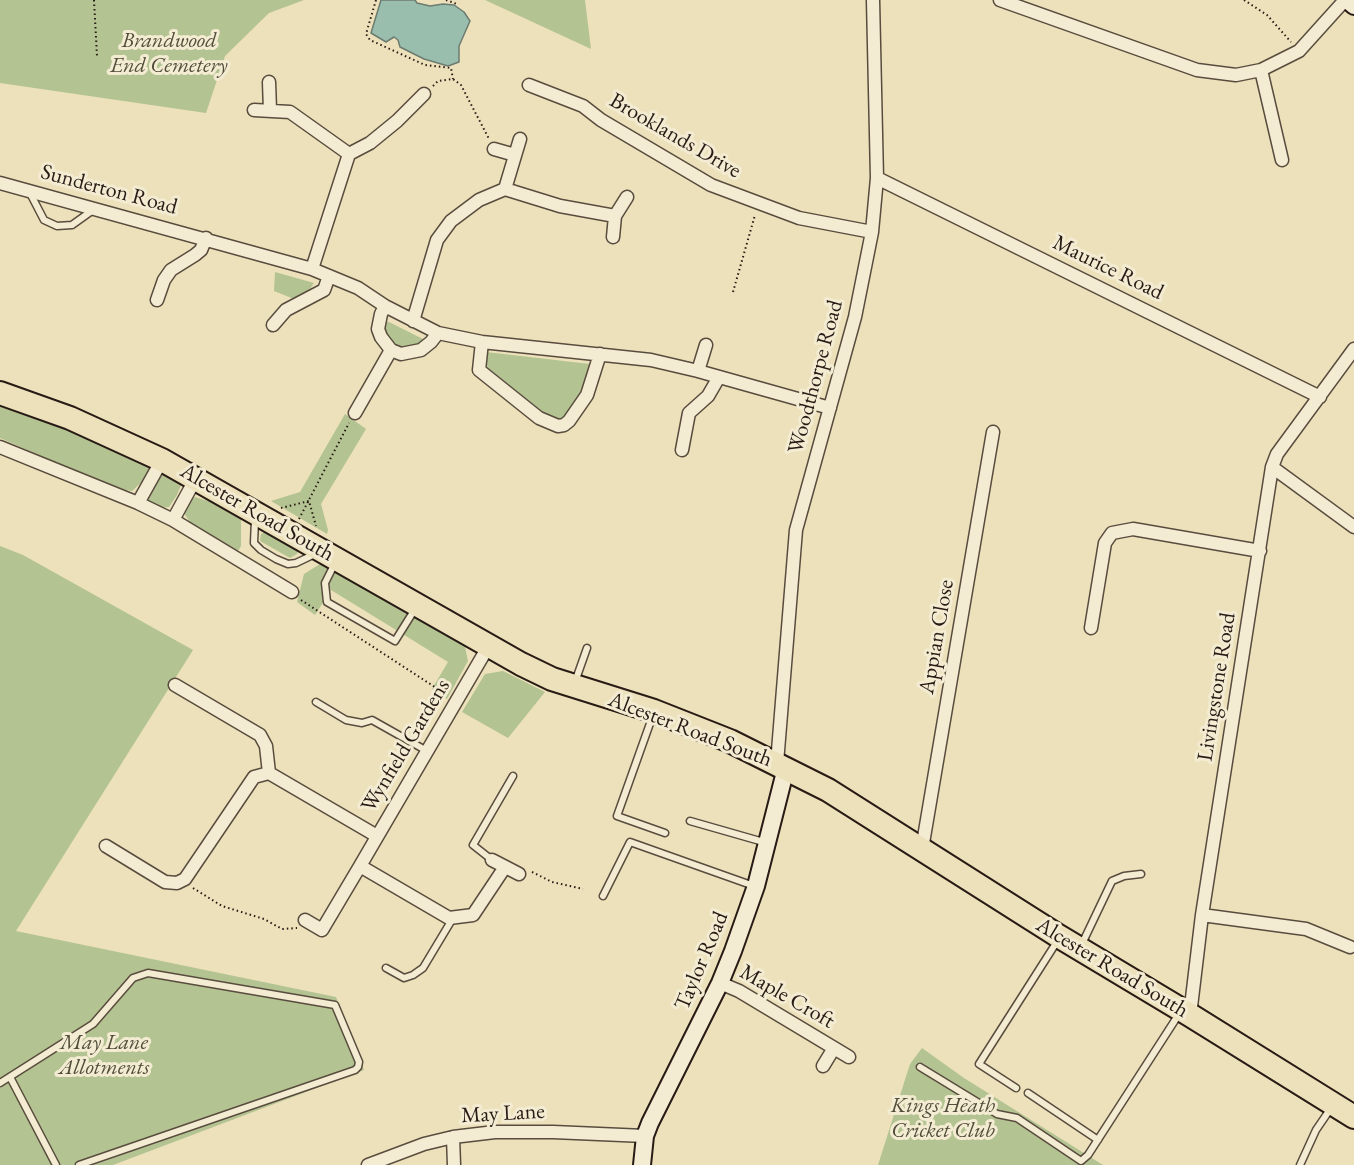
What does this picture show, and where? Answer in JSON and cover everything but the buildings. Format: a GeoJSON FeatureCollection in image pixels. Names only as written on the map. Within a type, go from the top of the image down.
{"type":"FeatureCollection","features":[{"type":"Feature","properties":{"kind":"highway","name":"Alcester Road South"},"geometry":{"type":"LineString","coordinates":[[0,393],[70,418],[162,460],[488,647],[552,679],[654,711],[730,741],[828,790],[1060,937],[1354,1117]]}},
{"type":"Feature","properties":{"kind":"street","name":"Woodthorpe Road"},"geometry":{"type":"LineString","coordinates":[[782,766],[795,530],[855,317],[872,232],[877,178],[873,0]]}},
{"type":"Feature","properties":{"kind":"street"},"geometry":{"type":"LineString","coordinates":[[1000,0],[1197,70],[1236,75],[1261,70],[1299,51],[1346,0],[1354,6]]}},
{"type":"Feature","properties":{"kind":"street"},"geometry":{"type":"LineString","coordinates":[[1261,70],[1282,160]]}},
{"type":"Feature","properties":{"kind":"street"},"geometry":{"type":"LineString","coordinates":[[269,82],[270,110]]}},
{"type":"Feature","properties":{"kind":"street","name":"Brooklands Drive"},"geometry":{"type":"LineString","coordinates":[[529,85],[584,106],[601,120],[711,185],[799,218],[872,232]]}},
{"type":"Feature","properties":{"kind":"street"},"geometry":{"type":"LineString","coordinates":[[312,268],[349,154],[370,143],[397,121],[424,94]]}},
{"type":"Feature","properties":{"kind":"street"},"geometry":{"type":"LineString","coordinates":[[254,110],[290,112],[349,154]]}},
{"type":"Feature","properties":{"kind":"street"},"geometry":{"type":"LineString","coordinates":[[505,189],[520,139]]}},
{"type":"Feature","properties":{"kind":"street"},"geometry":{"type":"LineString","coordinates":[[494,149],[515,155]]}},
{"type":"Feature","properties":{"kind":"street","name":"Maurice Road"},"geometry":{"type":"LineString","coordinates":[[877,178],[1320,397]]}},
{"type":"Feature","properties":{"kind":"street","name":"Sunderton Road"},"geometry":{"type":"LineString","coordinates":[[0,183],[312,268],[358,288],[385,306],[438,333],[482,342],[651,360],[830,408]]}},
{"type":"Feature","properties":{"kind":"street"},"geometry":{"type":"LineString","coordinates":[[413,321],[437,240],[451,221],[479,200],[505,189],[560,206],[615,216]]}},
{"type":"Feature","properties":{"kind":"street"},"geometry":{"type":"LineString","coordinates":[[613,237],[615,216],[627,197]]}},
{"type":"Feature","properties":{"kind":"street"},"geometry":{"type":"LineString","coordinates":[[158,300],[164,280],[171,270],[201,250],[206,238]]}},
{"type":"Feature","properties":{"kind":"street"},"geometry":{"type":"LineString","coordinates":[[273,325],[294,304],[317,296],[324,290],[328,276]]}},
{"type":"Feature","properties":{"kind":"street"},"geometry":{"type":"LineString","coordinates":[[385,306],[378,329],[381,337],[392,350],[401,354],[421,350],[438,333]]}},
{"type":"Feature","properties":{"kind":"street"},"geometry":{"type":"LineString","coordinates":[[482,342],[479,370],[539,418],[558,426],[569,421],[587,395],[600,354]]}},
{"type":"Feature","properties":{"kind":"street"},"geometry":{"type":"LineString","coordinates":[[698,371],[706,345]]}},
{"type":"Feature","properties":{"kind":"street"},"geometry":{"type":"LineString","coordinates":[[1354,349],[1276,454],[1272,467],[1354,527]]}},
{"type":"Feature","properties":{"kind":"street"},"geometry":{"type":"LineString","coordinates":[[355,413],[392,350]]}},
{"type":"Feature","properties":{"kind":"street"},"geometry":{"type":"LineString","coordinates":[[682,450],[689,413],[708,396],[719,377]]}},
{"type":"Feature","properties":{"kind":"street","name":"Appian Close"},"geometry":{"type":"LineString","coordinates":[[922,849],[993,432]]}},
{"type":"Feature","properties":{"kind":"street"},"geometry":{"type":"LineString","coordinates":[[0,447],[138,503],[173,520],[292,592]]}},
{"type":"Feature","properties":{"kind":"street"},"geometry":{"type":"LineString","coordinates":[[138,503],[162,460]]}},
{"type":"Feature","properties":{"kind":"street","name":"Livingstone Road"},"geometry":{"type":"LineString","coordinates":[[1185,1012],[1272,467]]}},
{"type":"Feature","properties":{"kind":"street"},"geometry":{"type":"LineString","coordinates":[[173,520],[196,478]]}},
{"type":"Feature","properties":{"kind":"street"},"geometry":{"type":"LineString","coordinates":[[1091,628],[1105,543],[1112,533],[1118,530],[1132,529],[1260,550]]}},
{"type":"Feature","properties":{"kind":"street","name":"Wynfield Gardens"},"geometry":{"type":"LineString","coordinates":[[305,920],[322,930],[488,647]]}},
{"type":"Feature","properties":{"kind":"street"},"geometry":{"type":"LineString","coordinates":[[175,685],[260,735],[266,746],[269,773]]}},
{"type":"Feature","properties":{"kind":"street","name":"Taylor Road"},"geometry":{"type":"LineString","coordinates":[[642,1165],[645,1136],[665,1089],[720,983],[733,951],[767,843],[782,766]]}},
{"type":"Feature","properties":{"kind":"street"},"geometry":{"type":"LineString","coordinates":[[106,846],[165,882],[177,883],[185,879],[255,777],[269,773],[377,836]]}},
{"type":"Feature","properties":{"kind":"street"},"geometry":{"type":"LineString","coordinates":[[492,860],[519,874]]}},
{"type":"Feature","properties":{"kind":"street"},"geometry":{"type":"LineString","coordinates":[[360,866],[449,918],[473,915],[505,867]]}},
{"type":"Feature","properties":{"kind":"street"},"geometry":{"type":"LineString","coordinates":[[1202,915],[1306,929],[1350,947]]}},
{"type":"Feature","properties":{"kind":"street","name":"Maple Croft"},"geometry":{"type":"LineString","coordinates":[[720,983],[739,991],[849,1057]]}},
{"type":"Feature","properties":{"kind":"street","name":"Maple Croft"},"geometry":{"type":"LineString","coordinates":[[823,1065],[834,1048]]}},
{"type":"Feature","properties":{"kind":"street","name":"May Lane"},"geometry":{"type":"LineString","coordinates":[[368,1165],[424,1144],[453,1137],[495,1132],[645,1136]]}},
{"type":"Feature","properties":{"kind":"street"},"geometry":{"type":"LineString","coordinates":[[453,1137],[454,1165]]}},
{"type":"Feature","properties":{"kind":"lane"},"geometry":{"type":"LineString","coordinates":[[27,189],[44,220],[57,226],[72,225],[96,208]]}},
{"type":"Feature","properties":{"kind":"lane"},"geometry":{"type":"LineString","coordinates":[[258,513],[255,521],[254,543],[276,559],[288,564],[330,555],[325,583],[327,602],[394,641],[416,606]]}},
{"type":"Feature","properties":{"kind":"lane"},"geometry":{"type":"LineString","coordinates":[[573,686],[587,648]]}},
{"type":"Feature","properties":{"kind":"lane"},"geometry":{"type":"LineString","coordinates":[[316,702],[346,720],[362,723],[372,720],[427,752]]}},
{"type":"Feature","properties":{"kind":"lane"},"geometry":{"type":"LineString","coordinates":[[654,711],[617,816],[665,833]]}},
{"type":"Feature","properties":{"kind":"lane"},"geometry":{"type":"LineString","coordinates":[[492,860],[472,845],[513,776]]}},
{"type":"Feature","properties":{"kind":"lane"},"geometry":{"type":"LineString","coordinates":[[690,821],[767,843]]}},
{"type":"Feature","properties":{"kind":"lane"},"geometry":{"type":"LineString","coordinates":[[603,896],[630,843],[755,887]]}},
{"type":"Feature","properties":{"kind":"lane"},"geometry":{"type":"LineString","coordinates":[[1080,949],[1112,881],[1124,876],[1141,874]]}},
{"type":"Feature","properties":{"kind":"lane"},"geometry":{"type":"LineString","coordinates":[[387,968],[404,978],[423,968],[453,918]]}},
{"type":"Feature","properties":{"kind":"lane"},"geometry":{"type":"LineString","coordinates":[[1016,1088],[978,1064],[1060,937]]}},
{"type":"Feature","properties":{"kind":"lane"},"geometry":{"type":"LineString","coordinates":[[0,1083],[93,1024],[133,978],[148,973],[336,1005],[359,1062],[355,1070],[79,1165]]}},
{"type":"Feature","properties":{"kind":"lane"},"geometry":{"type":"LineString","coordinates":[[920,1067],[997,1114],[1017,1118],[1082,1161],[1185,1012]]}},
{"type":"Feature","properties":{"kind":"lane"},"geometry":{"type":"LineString","coordinates":[[10,1077],[56,1165]]}},
{"type":"Feature","properties":{"kind":"lane"},"geometry":{"type":"LineString","coordinates":[[1028,1093],[1098,1140]]}},
{"type":"Feature","properties":{"kind":"lane"},"geometry":{"type":"LineString","coordinates":[[1300,1165],[1316,1130],[1333,1105]]}},
{"type":"Feature","properties":{"kind":"path"},"geometry":{"type":"LineString","coordinates":[[94,0],[97,56]]}},
{"type":"Feature","properties":{"kind":"path"},"geometry":{"type":"LineString","coordinates":[[376,0],[366,34],[370,40],[425,65],[451,68],[453,79],[461,85],[485,132]]}},
{"type":"Feature","properties":{"kind":"path"},"geometry":{"type":"LineString","coordinates":[[446,0],[457,4]]}},
{"type":"Feature","properties":{"kind":"path"},"geometry":{"type":"LineString","coordinates":[[1244,0],[1267,15],[1299,51]]}},
{"type":"Feature","properties":{"kind":"path"},"geometry":{"type":"LineString","coordinates":[[424,94],[438,81],[453,79]]}},
{"type":"Feature","properties":{"kind":"path"},"geometry":{"type":"LineString","coordinates":[[733,292],[759,204]]}},
{"type":"Feature","properties":{"kind":"path"},"geometry":{"type":"LineString","coordinates":[[291,532],[355,413]]}},
{"type":"Feature","properties":{"kind":"path"},"geometry":{"type":"LineString","coordinates":[[292,592],[310,607],[458,701]]}},
{"type":"Feature","properties":{"kind":"path"},"geometry":{"type":"LineString","coordinates":[[519,874],[529,871],[552,882],[583,889]]}},
{"type":"Feature","properties":{"kind":"path"},"geometry":{"type":"LineString","coordinates":[[185,879],[196,891],[222,906],[264,919],[282,929],[296,929],[305,920]]}},
{"type":"Feature","properties":{"kind":"green space","name":"Brandwood End Cemetery"},"geometry":{"type":"Polygon","coordinates":[[[0,0],[304,0],[269,13],[225,56],[206,113],[0,83],[0,0]]]}},
{"type":"Feature","properties":{"kind":"green space"},"geometry":{"type":"Polygon","coordinates":[[[485,0],[585,0],[591,49],[485,0]]]}},
{"type":"Feature","properties":{"kind":"green space"},"geometry":{"type":"Polygon","coordinates":[[[275,272],[314,283],[308,292],[294,299],[274,291],[275,272]]]}},
{"type":"Feature","properties":{"kind":"green space"},"geometry":{"type":"Polygon","coordinates":[[[384,321],[425,340],[411,350],[399,349],[383,336],[384,321]]]}},
{"type":"Feature","properties":{"kind":"green space"},"geometry":{"type":"Polygon","coordinates":[[[486,352],[590,364],[580,394],[566,418],[559,419],[542,412],[489,372],[485,360],[486,352]]]}},
{"type":"Feature","properties":{"kind":"green space"},"geometry":{"type":"Polygon","coordinates":[[[0,403],[141,459],[149,468],[146,478],[132,491],[115,488],[0,438],[0,403]]]}},
{"type":"Feature","properties":{"kind":"green space"},"geometry":{"type":"Polygon","coordinates":[[[345,414],[366,429],[321,504],[327,534],[271,501],[300,492],[345,414]]]}},
{"type":"Feature","properties":{"kind":"green space"},"geometry":{"type":"Polygon","coordinates":[[[163,470],[182,483],[169,507],[159,508],[147,497],[163,470]]]}},
{"type":"Feature","properties":{"kind":"green space"},"geometry":{"type":"Polygon","coordinates":[[[195,497],[212,502],[237,514],[241,519],[241,546],[238,551],[193,527],[184,513],[187,503],[195,497]]]}},
{"type":"Feature","properties":{"kind":"green space"},"geometry":{"type":"Polygon","coordinates":[[[265,532],[299,549],[297,554],[290,558],[260,541],[261,534],[265,532]]]}},
{"type":"Feature","properties":{"kind":"green space","name":"May Lane Allotments"},"geometry":{"type":"Polygon","coordinates":[[[0,546],[23,555],[193,650],[16,931],[336,997],[364,1070],[113,1165],[0,1165],[0,546]]]}},
{"type":"Feature","properties":{"kind":"green space"},"geometry":{"type":"Polygon","coordinates":[[[320,564],[335,568],[464,642],[468,661],[447,699],[432,689],[448,662],[331,590],[315,615],[297,602],[304,574],[320,564]]]}},
{"type":"Feature","properties":{"kind":"green space"},"geometry":{"type":"Polygon","coordinates":[[[503,671],[545,692],[508,738],[462,712],[485,674],[503,671]]]}},
{"type":"Feature","properties":{"kind":"green space","name":"Kings Heath Cricket Club"},"geometry":{"type":"Polygon","coordinates":[[[922,1048],[964,1078],[1103,1165],[878,1165],[910,1064],[922,1048]]]}},
{"type":"Feature","properties":{"kind":"shaded area"},"geometry":{"type":"Polygon","coordinates":[[[381,0],[415,0],[417,3],[430,6],[454,5],[464,12],[470,21],[459,46],[459,62],[448,66],[424,59],[400,47],[398,40],[394,37],[386,42],[371,33],[381,0]]]}}]}
